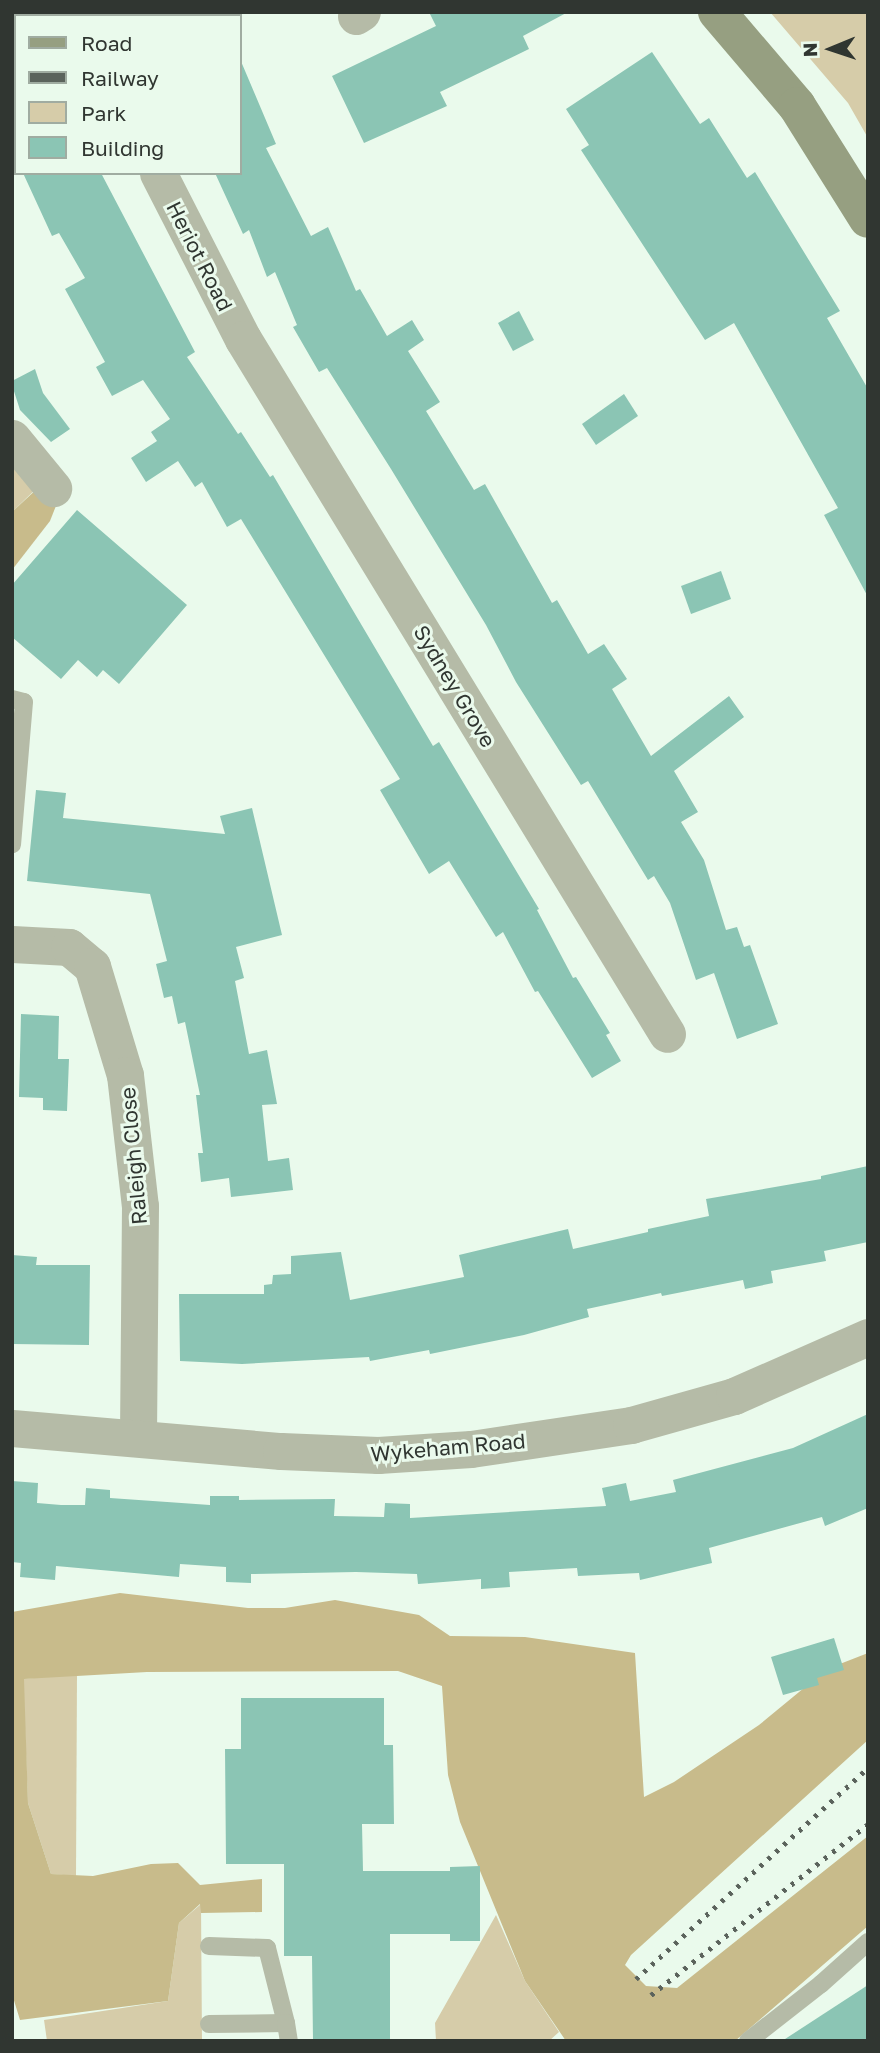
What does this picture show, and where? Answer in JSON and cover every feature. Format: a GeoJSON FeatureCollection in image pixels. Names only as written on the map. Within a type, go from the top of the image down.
{"type":"FeatureCollection","features":[{"type":"Feature","properties":{"kind":"main road"},"geometry":{"type":"LineString","coordinates":[[717,12],[797,106],[868,219]]}},
{"type":"Feature","properties":{"kind":"street","name":"Heriot Road"},"geometry":{"type":"LineString","coordinates":[[159,175],[243,339]]}},
{"type":"Feature","properties":{"kind":"street","name":"Sydney Grove"},"geometry":{"type":"LineString","coordinates":[[243,339],[667,1034]]}},
{"type":"Feature","properties":{"kind":"street"},"geometry":{"type":"LineString","coordinates":[[12,438],[53,488]]}},
{"type":"Feature","properties":{"kind":"street","name":"Raleigh Close"},"geometry":{"type":"LineString","coordinates":[[12,944],[69,947],[92,966],[125,1075],[140,1206],[138,1437]]}},
{"type":"Feature","properties":{"kind":"street","name":"Wykeham Road"},"geometry":{"type":"LineString","coordinates":[[12,1427],[281,1451],[378,1455],[471,1449],[631,1425],[721,1400],[868,1337]]}},
{"type":"Feature","properties":{"kind":"lane"},"geometry":{"type":"LineString","coordinates":[[12,699],[24,702],[12,844]]}},
{"type":"Feature","properties":{"kind":"lane"},"geometry":{"type":"LineString","coordinates":[[758,2037],[868,1942]]}},
{"type":"Feature","properties":{"kind":"lane"},"geometry":{"type":"LineString","coordinates":[[209,1946],[267,1948],[287,2032],[209,2024]]}},
{"type":"Feature","properties":{"kind":"green space"},"geometry":{"type":"Polygon","coordinates":[[[770,12],[868,12],[868,138],[848,103],[770,12]]]}},
{"type":"Feature","properties":{"kind":"green space"},"geometry":{"type":"Polygon","coordinates":[[[12,463],[41,484],[12,512],[12,463]]]}},
{"type":"Feature","properties":{"kind":"green space"},"geometry":{"type":"Polygon","coordinates":[[[77,1674],[76,1876],[51,1874],[28,1803],[23,1679],[77,1674]]]}},
{"type":"Feature","properties":{"kind":"green space"},"geometry":{"type":"Polygon","coordinates":[[[201,1904],[202,2041],[47,2041],[44,2020],[168,2001],[179,1923],[201,1904]]]}},
{"type":"Feature","properties":{"kind":"green space"},"geometry":{"type":"Polygon","coordinates":[[[496,1915],[525,1981],[559,2032],[549,2041],[436,2041],[435,2023],[496,1915]]]}},
{"type":"Feature","properties":{"kind":"shaded area"},"geometry":{"type":"Polygon","coordinates":[[[53,474],[65,483],[50,521],[12,570],[12,512],[53,474]]]}},
{"type":"Feature","properties":{"kind":"shaded area"},"geometry":{"type":"Polygon","coordinates":[[[120,1593],[248,1608],[285,1608],[335,1600],[419,1615],[450,1636],[525,1637],[635,1653],[644,1797],[674,1782],[759,1725],[827,1669],[868,1653],[868,1740],[631,1955],[625,1965],[646,1986],[677,1988],[868,1836],[868,1926],[735,2041],[566,2041],[525,1981],[460,1822],[448,1775],[442,1686],[398,1671],[147,1672],[24,1679],[28,1803],[51,1874],[93,1876],[151,1864],[178,1863],[200,1885],[262,1879],[262,1912],[201,1913],[200,1904],[179,1923],[168,2001],[20,2020],[12,1994],[12,1612],[120,1593]]]}},
{"type":"Feature","properties":{"kind":"building"},"geometry":{"type":"Polygon","coordinates":[[[429,12],[568,12],[523,36],[529,49],[440,92],[447,106],[364,143],[332,76],[436,26],[429,12]]]}},
{"type":"Feature","properties":{"kind":"building"},"geometry":{"type":"Polygon","coordinates":[[[652,52],[700,124],[709,118],[747,178],[755,172],[840,311],[827,318],[868,389],[868,597],[824,515],[838,508],[734,323],[705,340],[581,150],[589,145],[566,109],[652,52]]]}},
{"type":"Feature","properties":{"kind":"building"},"geometry":{"type":"Polygon","coordinates":[[[242,64],[276,144],[266,148],[311,236],[328,227],[356,291],[360,289],[387,336],[412,320],[424,340],[408,351],[440,402],[426,411],[474,490],[485,484],[552,603],[557,600],[588,654],[604,644],[627,679],[612,689],[651,756],[729,696],[744,717],[674,771],[698,812],[681,822],[704,860],[726,930],[737,927],[744,947],[750,945],[778,1024],[737,1039],[714,973],[696,980],[670,903],[654,876],[648,880],[588,781],[581,785],[516,682],[486,625],[391,469],[327,368],[319,372],[293,327],[297,325],[275,272],[267,277],[249,230],[243,234],[216,175],[242,175],[242,64]]]}},
{"type":"Feature","properties":{"kind":"building"},"geometry":{"type":"Polygon","coordinates":[[[24,175],[102,175],[195,352],[187,357],[238,434],[241,432],[270,477],[273,475],[433,746],[439,742],[539,909],[537,910],[573,978],[576,977],[610,1033],[606,1035],[621,1061],[592,1078],[538,991],[535,992],[503,932],[496,937],[449,861],[429,874],[380,790],[400,779],[241,519],[227,527],[202,482],[195,487],[178,461],[146,482],[131,458],[157,441],[151,432],[170,419],[143,380],[112,396],[96,367],[105,362],[65,289],[85,278],[59,233],[52,236],[24,175]]]}},
{"type":"Feature","properties":{"kind":"building"},"geometry":{"type":"Polygon","coordinates":[[[519,311],[534,340],[513,351],[498,323],[519,311]]]}},
{"type":"Feature","properties":{"kind":"building"},"geometry":{"type":"Polygon","coordinates":[[[35,369],[43,393],[70,429],[51,442],[20,410],[12,385],[12,381],[35,369]]]}},
{"type":"Feature","properties":{"kind":"building"},"geometry":{"type":"Polygon","coordinates":[[[624,394],[638,416],[596,445],[582,424],[624,394]]]}},
{"type":"Feature","properties":{"kind":"building"},"geometry":{"type":"Polygon","coordinates":[[[77,510],[187,605],[119,684],[103,670],[97,677],[78,660],[61,679],[12,637],[12,585],[77,510]]]}},
{"type":"Feature","properties":{"kind":"building"},"geometry":{"type":"Polygon","coordinates":[[[721,571],[731,599],[691,614],[681,586],[721,571]]]}},
{"type":"Feature","properties":{"kind":"building"},"geometry":{"type":"Polygon","coordinates":[[[36,790],[66,793],[63,818],[225,834],[220,816],[252,808],[282,935],[236,947],[244,978],[235,981],[249,1054],[267,1050],[277,1104],[262,1105],[268,1161],[289,1158],[293,1190],[231,1197],[229,1178],[201,1182],[198,1153],[203,1153],[196,1095],[200,1095],[185,1022],[178,1024],[172,996],[164,998],[156,964],[167,961],[150,894],[27,881],[36,790]]]}},
{"type":"Feature","properties":{"kind":"building"},"geometry":{"type":"Polygon","coordinates":[[[21,1014],[59,1016],[58,1059],[69,1059],[67,1111],[43,1110],[43,1098],[19,1097],[21,1014]]]}},
{"type":"Feature","properties":{"kind":"building"},"geometry":{"type":"Polygon","coordinates":[[[868,1166],[868,1242],[824,1251],[826,1261],[771,1271],[773,1283],[745,1289],[743,1280],[662,1296],[661,1293],[587,1309],[589,1317],[524,1335],[430,1354],[429,1350],[370,1361],[369,1357],[242,1364],[180,1361],[179,1294],[264,1294],[264,1285],[272,1284],[273,1275],[291,1274],[291,1256],[341,1252],[350,1300],[464,1277],[459,1255],[568,1229],[573,1249],[709,1216],[706,1199],[821,1179],[821,1176],[868,1166]]]}},
{"type":"Feature","properties":{"kind":"building"},"geometry":{"type":"Polygon","coordinates":[[[12,1255],[37,1257],[36,1265],[90,1265],[89,1345],[12,1344],[12,1255]]]}},
{"type":"Feature","properties":{"kind":"building"},"geometry":{"type":"Polygon","coordinates":[[[868,1414],[868,1508],[825,1526],[822,1517],[709,1548],[712,1563],[640,1580],[639,1573],[578,1576],[577,1568],[509,1572],[510,1587],[481,1589],[481,1579],[418,1584],[417,1574],[356,1572],[251,1574],[251,1583],[226,1582],[226,1567],[180,1564],[179,1577],[56,1566],[55,1580],[20,1577],[21,1563],[12,1562],[12,1481],[38,1483],[37,1503],[61,1505],[85,1505],[86,1488],[110,1490],[110,1498],[210,1505],[210,1496],[239,1496],[239,1500],[335,1499],[334,1516],[384,1517],[385,1503],[410,1504],[410,1518],[606,1506],[602,1488],[626,1483],[630,1501],[676,1492],[673,1480],[793,1448],[868,1414]]]}},
{"type":"Feature","properties":{"kind":"building"},"geometry":{"type":"Polygon","coordinates":[[[834,1638],[844,1670],[817,1678],[819,1685],[783,1695],[771,1657],[834,1638]]]}},
{"type":"Feature","properties":{"kind":"building"},"geometry":{"type":"Polygon","coordinates":[[[241,1698],[384,1698],[384,1745],[393,1745],[394,1824],[362,1824],[363,1871],[450,1871],[450,1867],[480,1866],[480,1941],[450,1941],[450,1934],[390,1934],[390,2041],[313,2041],[312,1956],[284,1956],[284,1864],[226,1864],[225,1749],[241,1749],[241,1698]]]}},
{"type":"Feature","properties":{"kind":"building"},"geometry":{"type":"Polygon","coordinates":[[[868,1985],[868,2041],[782,2041],[868,1985]]]}},
{"type":"Feature","properties":{"kind":"railway"},"geometry":{"type":"LineString","coordinates":[[636,1979],[868,1768]]}},
{"type":"Feature","properties":{"kind":"railway"},"geometry":{"type":"LineString","coordinates":[[651,1995],[868,1824]]}}]}
